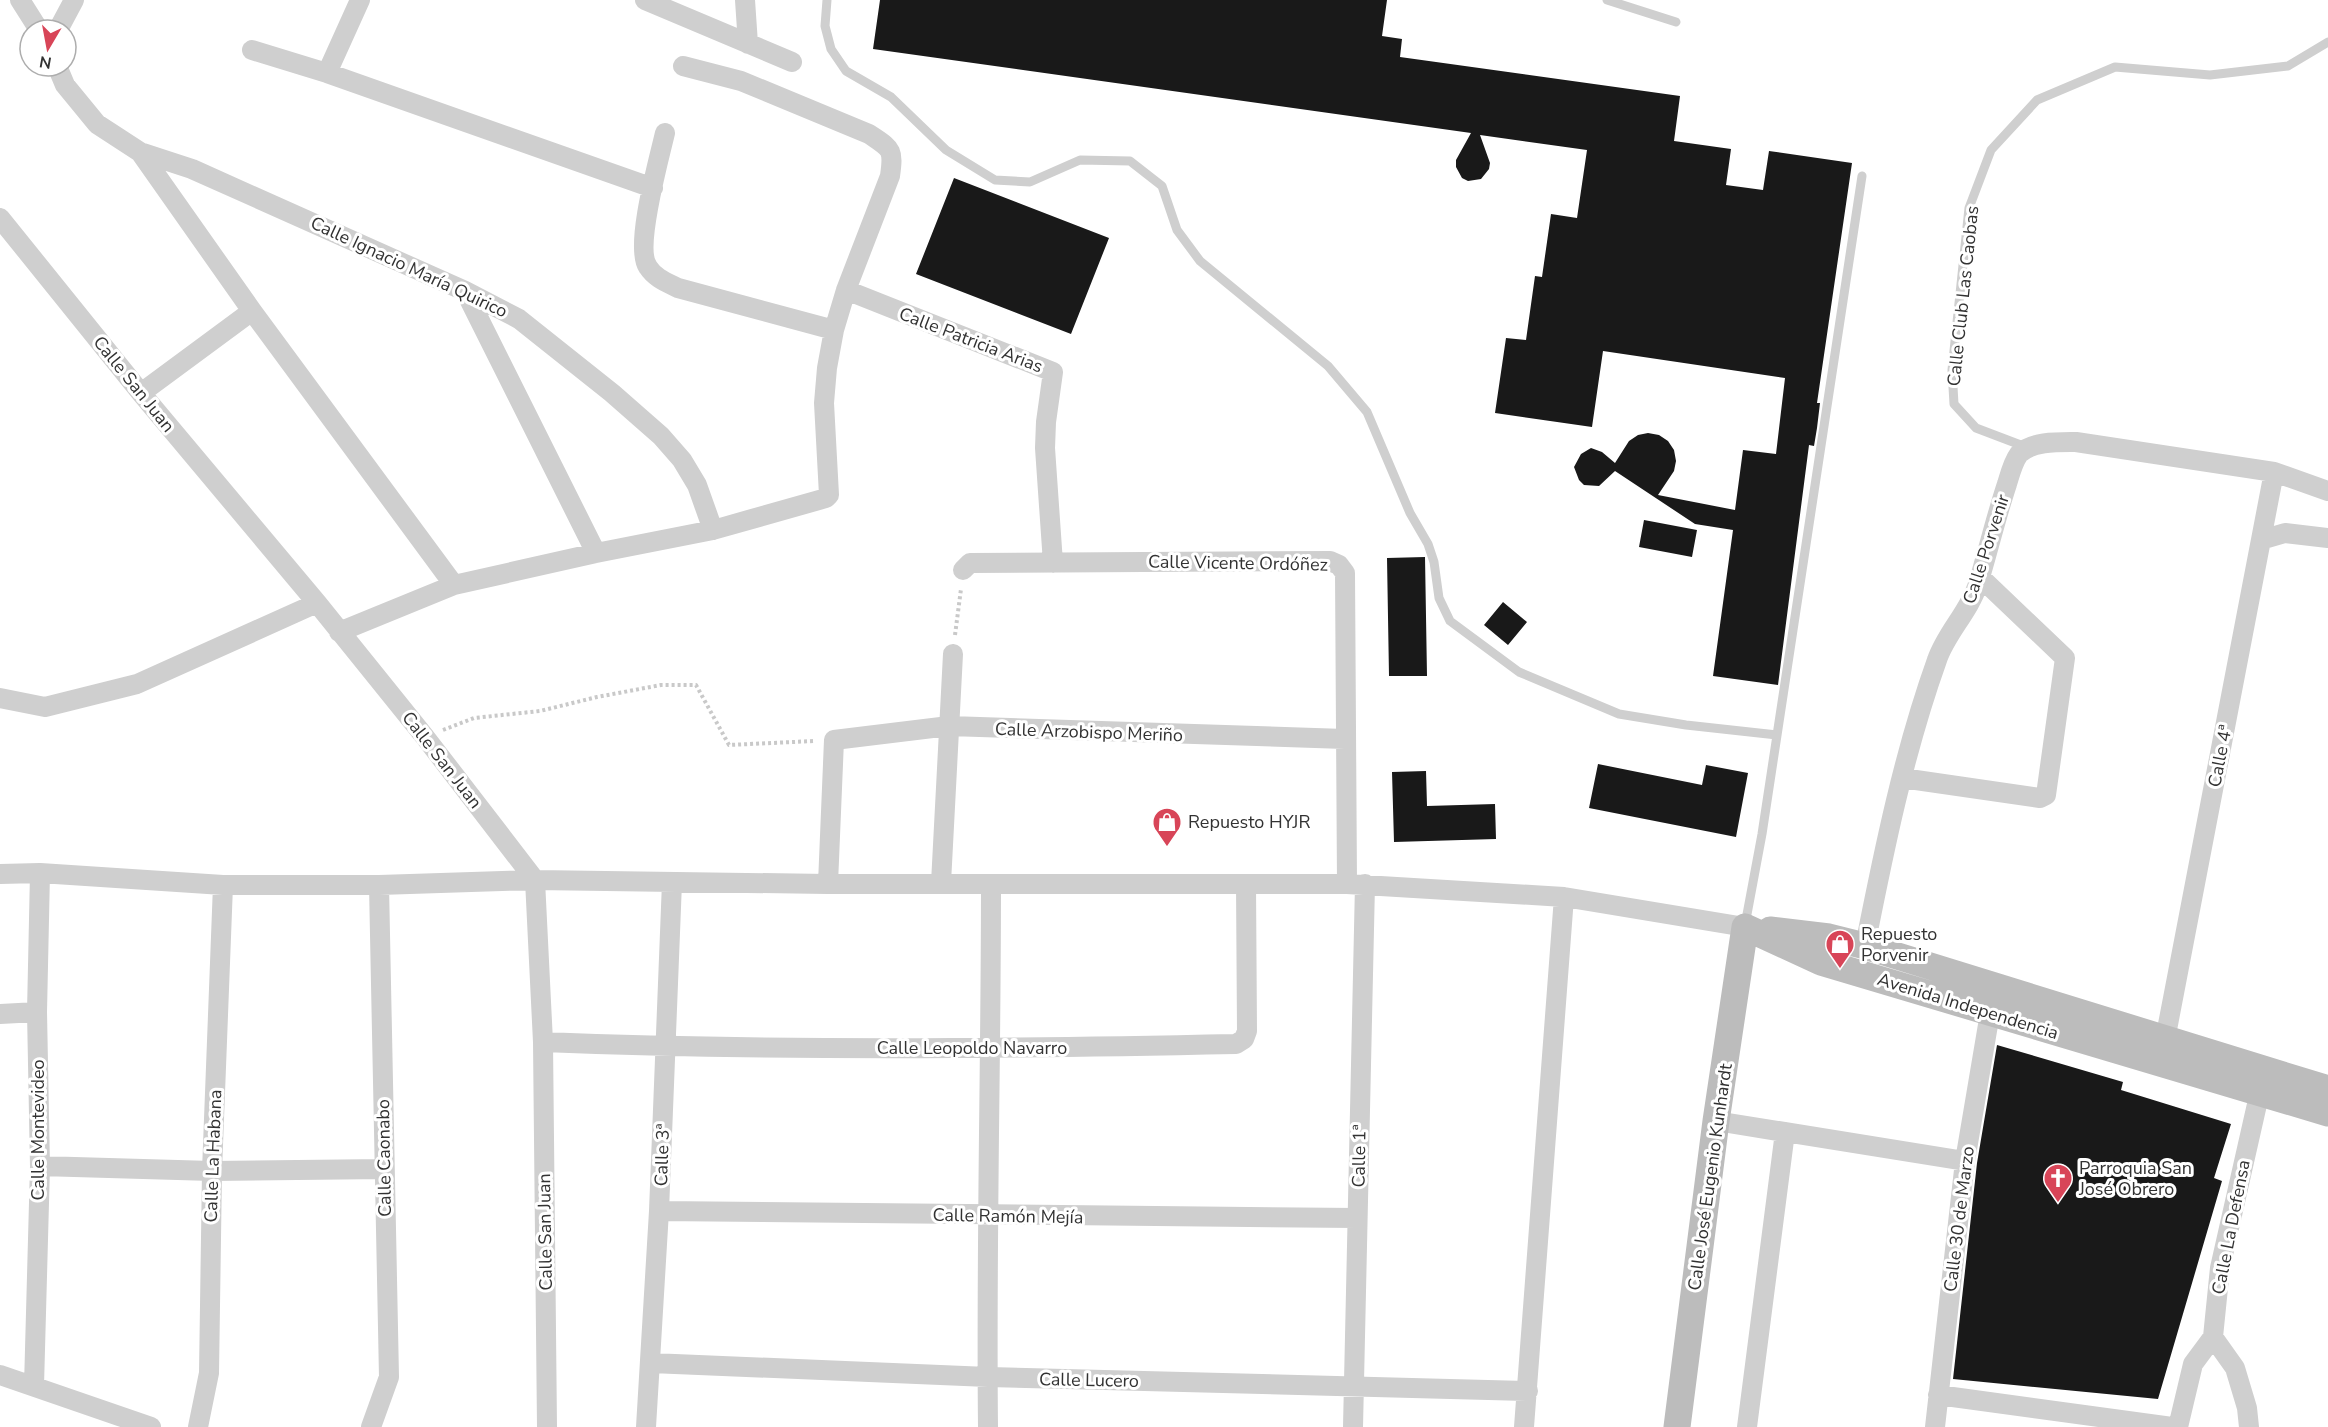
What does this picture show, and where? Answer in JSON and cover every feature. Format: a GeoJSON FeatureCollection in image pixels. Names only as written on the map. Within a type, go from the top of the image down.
{"type":"FeatureCollection","features":[{"type":"Feature","properties":{"kind":"street"},"geometry":{"type":"LineString","coordinates":[[20,0],[31,18]]}},
{"type":"Feature","properties":{"kind":"street"},"geometry":{"type":"LineString","coordinates":[[64,18],[74,0]]}},
{"type":"Feature","properties":{"kind":"street"},"geometry":{"type":"LineString","coordinates":[[327,73],[360,0]]}},
{"type":"Feature","properties":{"kind":"street"},"geometry":{"type":"LineString","coordinates":[[645,0],[792,62]]}},
{"type":"Feature","properties":{"kind":"street"},"geometry":{"type":"LineString","coordinates":[[745,0],[748,44]]}},
{"type":"Feature","properties":{"kind":"street"},"geometry":{"type":"LineString","coordinates":[[252,50],[327,73],[653,188]]}},
{"type":"Feature","properties":{"kind":"street"},"geometry":{"type":"LineString","coordinates":[[339,632],[454,585],[596,553],[713,530],[826,498],[829,495],[824,404],[826,368],[846,290],[890,176],[893,156],[887,146],[868,134],[741,81],[683,66]]}},
{"type":"Feature","properties":{"kind":"street","name":"Calle Ignacio María Quirico"},"geometry":{"type":"LineString","coordinates":[[62,78],[65,85],[97,124],[140,152],[192,168],[465,291],[519,319],[612,393],[661,436],[682,460],[697,485],[713,530]]}},
{"type":"Feature","properties":{"kind":"street"},"geometry":{"type":"LineString","coordinates":[[665,133],[643,244],[646,265],[659,279],[678,288],[834,330]]}},
{"type":"Feature","properties":{"kind":"street"},"geometry":{"type":"LineString","coordinates":[[140,152],[252,311],[454,585]]}},
{"type":"Feature","properties":{"kind":"street","name":"Calle San Juan"},"geometry":{"type":"LineString","coordinates":[[0,218],[425,737],[535,880],[543,1042],[547,1427]]}},
{"type":"Feature","properties":{"kind":"street","name":"Calle Patricia Arias"},"geometry":{"type":"LineString","coordinates":[[846,290],[1053,372],[1045,448],[1053,563]]}},
{"type":"Feature","properties":{"kind":"street"},"geometry":{"type":"LineString","coordinates":[[465,291],[596,553]]}},
{"type":"Feature","properties":{"kind":"street"},"geometry":{"type":"LineString","coordinates":[[141,393],[252,311]]}},
{"type":"Feature","properties":{"kind":"street"},"geometry":{"type":"LineString","coordinates":[[2029,448],[2055,442],[2076,442],[2274,472],[2328,491]]}},
{"type":"Feature","properties":{"kind":"street","name":"Calle Porvenir"},"geometry":{"type":"LineString","coordinates":[[1865,946],[1883,854],[1902,778],[1938,656],[1969,604],[1980,577],[2015,462],[2020,454],[2029,448]]}},
{"type":"Feature","properties":{"kind":"street","name":"Calle 4ª"},"geometry":{"type":"LineString","coordinates":[[2165,1040],[2274,472]]}},
{"type":"Feature","properties":{"kind":"street"},"geometry":{"type":"LineString","coordinates":[[2261,540],[2285,533],[2328,538]]}},
{"type":"Feature","properties":{"kind":"street","name":"Calle Vicente Ordóñez"},"geometry":{"type":"LineString","coordinates":[[963,570],[970,563],[1330,561],[1339,565],[1345,573],[1345,739],[1356,884]]}},
{"type":"Feature","properties":{"kind":"street"},"geometry":{"type":"LineString","coordinates":[[1902,778],[2040,798],[2046,795],[2065,658],[1980,577]]}},
{"type":"Feature","properties":{"kind":"street"},"geometry":{"type":"LineString","coordinates":[[0,698],[45,707],[137,684],[316,603]]}},
{"type":"Feature","properties":{"kind":"street"},"geometry":{"type":"LineString","coordinates":[[941,883],[953,654]]}},
{"type":"Feature","properties":{"kind":"street","name":"Calle Arzobispo Meriño"},"geometry":{"type":"LineString","coordinates":[[834,740],[949,726],[1345,739]]}},
{"type":"Feature","properties":{"kind":"street"},"geometry":{"type":"LineString","coordinates":[[828,884],[834,740]]}},
{"type":"Feature","properties":{"kind":"street"},"geometry":{"type":"LineString","coordinates":[[0,874],[40,873],[223,885],[380,885],[535,880],[828,884],[1356,884],[1564,897],[1745,927]]}},
{"type":"Feature","properties":{"kind":"street","name":"Calle Montevideo"},"geometry":{"type":"LineString","coordinates":[[34,1386],[40,1166],[37,1012],[40,873]]}},
{"type":"Feature","properties":{"kind":"street","name":"Calle 3ª"},"geometry":{"type":"LineString","coordinates":[[646,1427],[659,1211],[672,882]]}},
{"type":"Feature","properties":{"kind":"street"},"geometry":{"type":"LineString","coordinates":[[988,1427],[987,1216],[991,1049],[991,884]]}},
{"type":"Feature","properties":{"kind":"street","name":"Calle Leopoldo Navarro"},"geometry":{"type":"LineString","coordinates":[[543,1042],[666,1047],[991,1049],[1236,1044],[1244,1039],[1247,1030],[1246,884]]}},
{"type":"Feature","properties":{"kind":"street","name":"Calle 1ª"},"geometry":{"type":"LineString","coordinates":[[1353,1427],[1357,1218],[1356,884]]}},
{"type":"Feature","properties":{"kind":"street","name":"Calle La Habana"},"geometry":{"type":"LineString","coordinates":[[198,1427],[209,1373],[212,1171],[223,885]]}},
{"type":"Feature","properties":{"kind":"street","name":"Calle Caonabo"},"geometry":{"type":"LineString","coordinates":[[371,1427],[389,1377],[380,885]]}},
{"type":"Feature","properties":{"kind":"street"},"geometry":{"type":"LineString","coordinates":[[1524,1427],[1564,897]]}},
{"type":"Feature","properties":{"kind":"street","name":"Avenida Independencia"},"geometry":{"type":"LineString","coordinates":[[1745,927],[1829,937],[1865,946],[2328,1089]]}},
{"type":"Feature","properties":{"kind":"street","name":"Avenida Independencia"},"geometry":{"type":"LineString","coordinates":[[1745,927],[1821,962],[2328,1113]]}},
{"type":"Feature","properties":{"kind":"street","name":"Calle José Eugenio Kunhardt"},"geometry":{"type":"LineString","coordinates":[[1677,1427],[1716,1121],[1745,927]]}},
{"type":"Feature","properties":{"kind":"street"},"geometry":{"type":"LineString","coordinates":[[0,1014],[37,1012]]}},
{"type":"Feature","properties":{"kind":"street","name":"Calle 30 de Marzo"},"geometry":{"type":"LineString","coordinates":[[1935,1427],[1965,1161],[1990,1013]]}},
{"type":"Feature","properties":{"kind":"street","name":"Calle La Defensa"},"geometry":{"type":"LineString","coordinates":[[2213,1337],[2220,1268],[2260,1091]]}},
{"type":"Feature","properties":{"kind":"street"},"geometry":{"type":"LineString","coordinates":[[1716,1121],[1965,1161]]}},
{"type":"Feature","properties":{"kind":"street"},"geometry":{"type":"LineString","coordinates":[[1747,1427],[1785,1132]]}},
{"type":"Feature","properties":{"kind":"street"},"geometry":{"type":"LineString","coordinates":[[40,1166],[212,1171],[384,1168]]}},
{"type":"Feature","properties":{"kind":"street","name":"Calle Ramón Mejía"},"geometry":{"type":"LineString","coordinates":[[659,1211],[1357,1218]]}},
{"type":"Feature","properties":{"kind":"street"},"geometry":{"type":"LineString","coordinates":[[2178,1427],[2193,1364],[2213,1337],[2235,1368],[2247,1408],[2249,1427]]}},
{"type":"Feature","properties":{"kind":"street","name":"Calle Lucero"},"geometry":{"type":"LineString","coordinates":[[651,1364],[988,1377],[1528,1391]]}},
{"type":"Feature","properties":{"kind":"street"},"geometry":{"type":"LineString","coordinates":[[0,1375],[151,1427]]}},
{"type":"Feature","properties":{"kind":"street"},"geometry":{"type":"LineString","coordinates":[[1938,1395],[2172,1427]]}},
{"type":"Feature","properties":{"kind":"lane"},"geometry":{"type":"LineString","coordinates":[[826,0],[825,26],[831,49],[846,71],[891,98],[946,150],[995,180],[1030,182],[1080,160],[1130,160],[1162,186],[1177,230],[1200,261],[1328,366],[1367,412],[1410,513],[1428,544],[1434,562],[1439,598],[1450,621],[1519,672],[1619,714],[1686,725],[1777,735]]}},
{"type":"Feature","properties":{"kind":"lane"},"geometry":{"type":"LineString","coordinates":[[1607,0],[1676,22]]}},
{"type":"Feature","properties":{"kind":"lane","name":"Calle Club Las Caobas"},"geometry":{"type":"LineString","coordinates":[[2029,448],[1976,428],[1954,404],[1952,370],[1970,208],[1991,150],[2037,100],[2115,67],[2210,75],[2288,66],[2328,42]]}},
{"type":"Feature","properties":{"kind":"lane"},"geometry":{"type":"LineString","coordinates":[[1745,927],[1777,735],[1863,176]]}},
{"type":"Feature","properties":{"kind":"path"},"geometry":{"type":"LineString","coordinates":[[953,654],[963,570]]}},
{"type":"Feature","properties":{"kind":"path"},"geometry":{"type":"LineString","coordinates":[[425,737],[474,718],[540,711],[597,697],[662,685],[696,685],[729,744],[834,740]]}},
{"type":"Feature","properties":{"kind":"building"},"geometry":{"type":"Polygon","coordinates":[[[880,0],[1387,0],[1382,36],[1402,39],[1400,57],[1680,96],[1674,141],[1731,149],[1726,185],[1763,190],[1769,151],[1852,163],[1817,403],[1820,403],[1817,428],[1814,446],[1809,445],[1778,685],[1713,676],[1733,530],[1695,524],[1615,471],[1599,486],[1584,485],[1579,480],[1574,467],[1581,454],[1591,448],[1602,452],[1615,463],[1629,441],[1638,435],[1648,433],[1659,435],[1668,441],[1674,450],[1676,461],[1674,471],[1658,495],[1735,510],[1743,450],[1776,454],[1785,378],[1603,351],[1592,427],[1495,413],[1506,338],[1526,340],[1535,276],[1542,277],[1551,214],[1577,218],[1587,150],[1480,135],[1490,163],[1489,169],[1481,179],[1468,181],[1462,178],[1456,167],[1456,160],[1471,133],[873,49],[880,0]]]}},
{"type":"Feature","properties":{"kind":"building"},"geometry":{"type":"Polygon","coordinates":[[[954,178],[1109,238],[1071,334],[916,274],[954,178]]]}},
{"type":"Feature","properties":{"kind":"building"},"geometry":{"type":"Polygon","coordinates":[[[1644,520],[1697,530],[1692,557],[1639,547],[1644,520]]]}},
{"type":"Feature","properties":{"kind":"building"},"geometry":{"type":"Polygon","coordinates":[[[1425,557],[1427,676],[1389,676],[1387,558],[1425,557]]]}},
{"type":"Feature","properties":{"kind":"building"},"geometry":{"type":"Polygon","coordinates":[[[1503,602],[1527,622],[1508,645],[1484,625],[1503,602]]]}},
{"type":"Feature","properties":{"kind":"building"},"geometry":{"type":"Polygon","coordinates":[[[1598,764],[1702,785],[1706,765],[1748,773],[1736,837],[1589,808],[1598,764]]]}},
{"type":"Feature","properties":{"kind":"building"},"geometry":{"type":"Polygon","coordinates":[[[1426,771],[1427,806],[1495,804],[1496,839],[1394,842],[1392,772],[1426,771]]]}},
{"type":"Feature","properties":{"kind":"building","name":"Parroquia San José Obrero"},"geometry":{"type":"Polygon","coordinates":[[[1997,1045],[2123,1082],[2121,1090],[2231,1124],[2214,1178],[2222,1181],[2158,1399],[1953,1379],[1977,1163],[1997,1045]]]}},
{"type":"Feature","properties":{"kind":"place","name":"Repuesto HYJR"},"geometry":{"type":"Point","coordinates":[1167,848]}},
{"type":"Feature","properties":{"kind":"place","name":"Repuesto Porvenir"},"geometry":{"type":"Point","coordinates":[1840,970]}},
{"type":"Feature","properties":{"kind":"place","name":"Parroquia San José Obrero"},"geometry":{"type":"Point","coordinates":[2058,1204]}}]}
